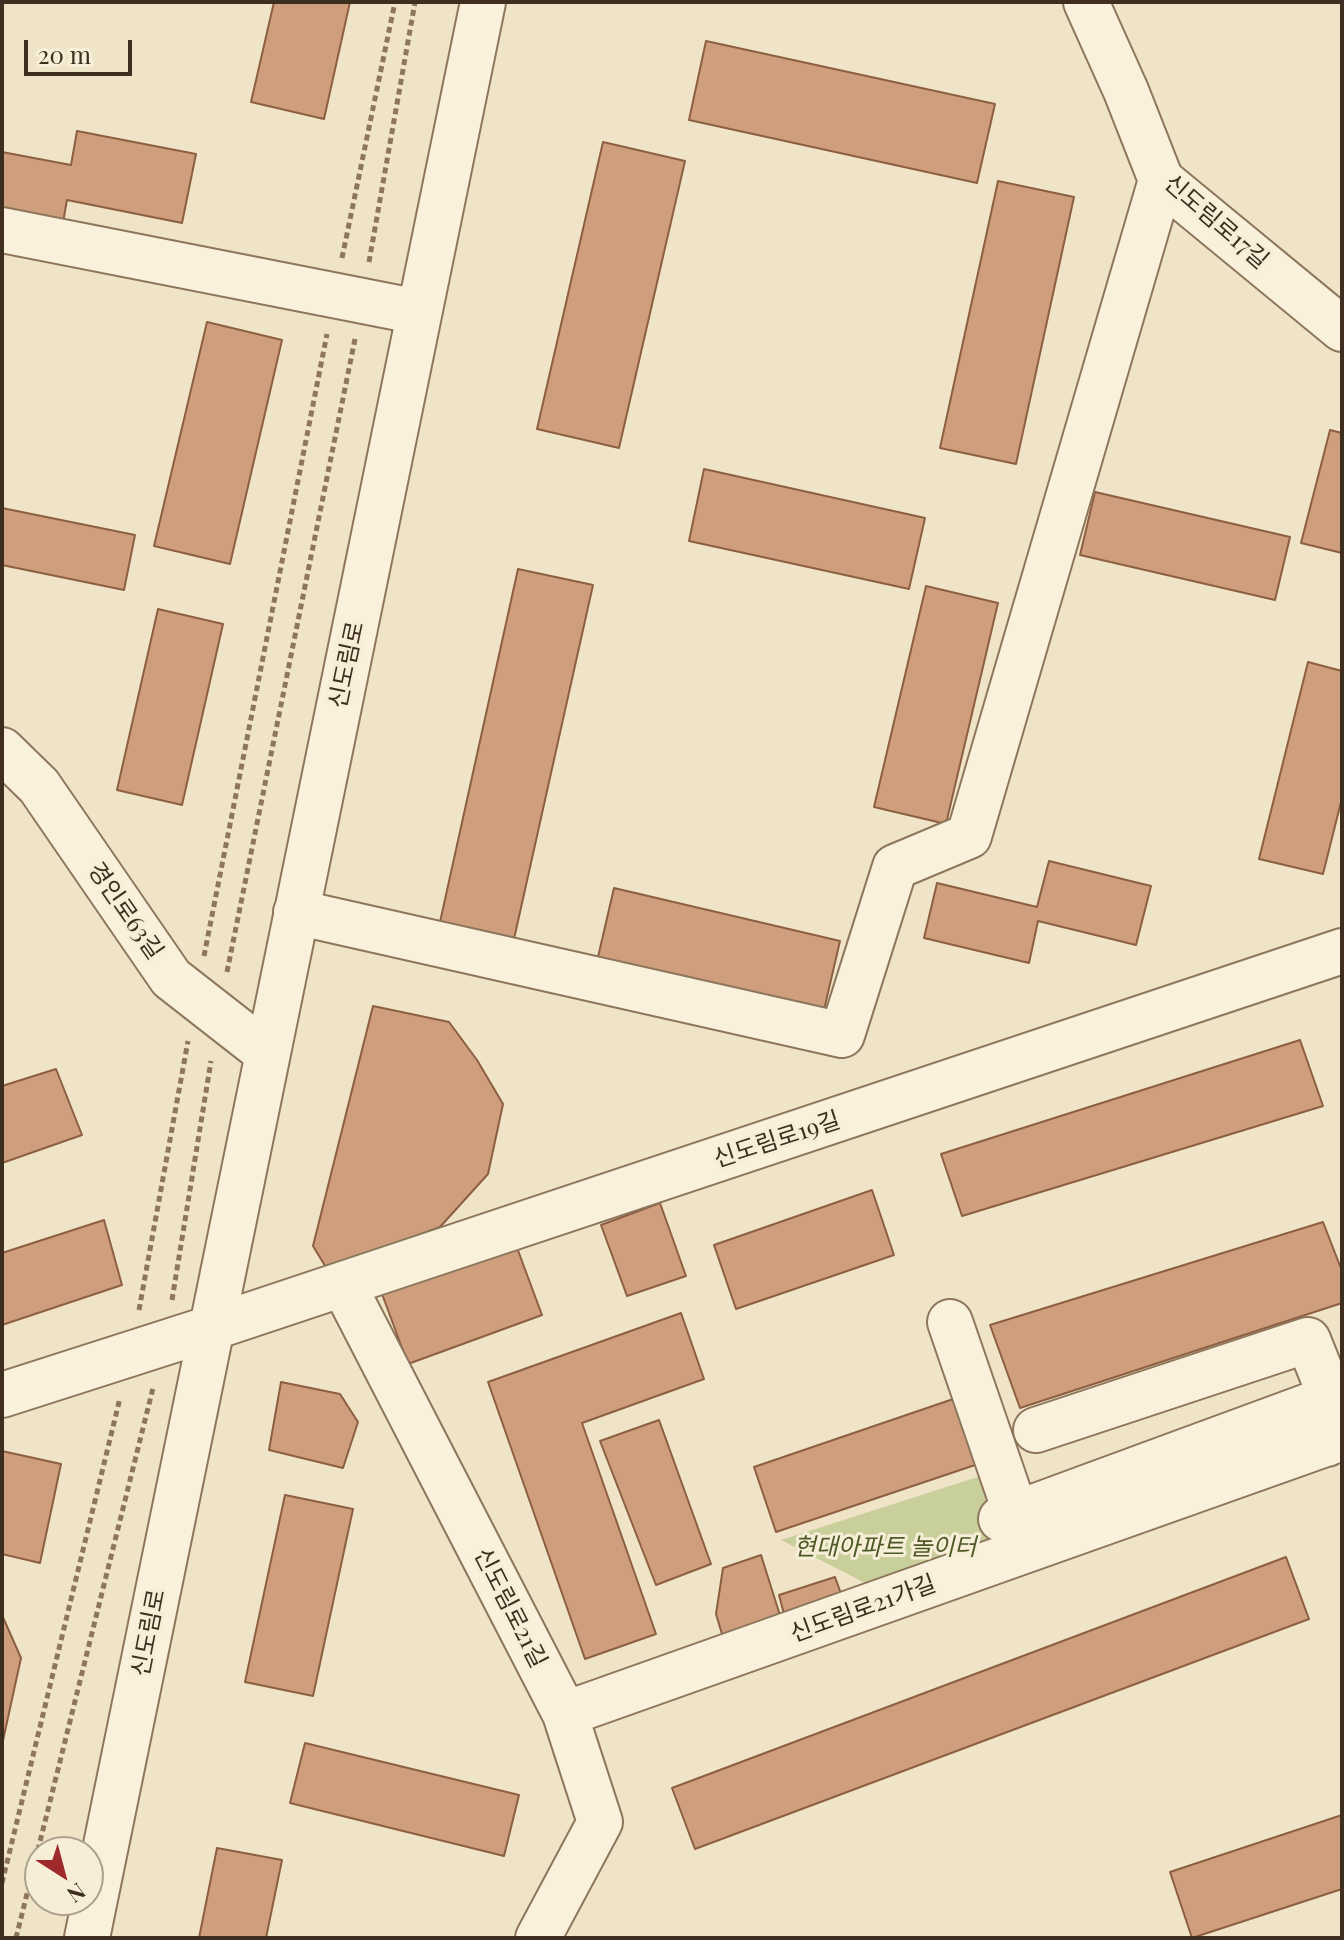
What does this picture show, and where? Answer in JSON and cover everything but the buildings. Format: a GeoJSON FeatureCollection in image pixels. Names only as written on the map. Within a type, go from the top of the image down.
{"type":"FeatureCollection","features":[{"type":"Feature","properties":{"kind":"street","name":"신도림로"},"geometry":{"type":"LineString","coordinates":[[87,1938],[483,2]]}},
{"type":"Feature","properties":{"kind":"street","name":"신도림로17길"},"geometry":{"type":"LineString","coordinates":[[1086,2],[1161,180],[1342,329]]}},
{"type":"Feature","properties":{"kind":"street"},"geometry":{"type":"LineString","coordinates":[[296,912],[842,1035],[895,867],[969,836],[1161,180]]}},
{"type":"Feature","properties":{"kind":"street"},"geometry":{"type":"LineString","coordinates":[[2,230],[419,312]]}},
{"type":"Feature","properties":{"kind":"street","name":"경인로63길"},"geometry":{"type":"LineString","coordinates":[[2,750],[39,786],[171,978],[267,1053]]}},
{"type":"Feature","properties":{"kind":"street","name":"신도림로19길"},"geometry":{"type":"LineString","coordinates":[[211,1328],[1342,951]]}},
{"type":"Feature","properties":{"kind":"street","name":"신도림로21길"},"geometry":{"type":"LineString","coordinates":[[343,1284],[565,1714],[600,1822],[538,1938]]}},
{"type":"Feature","properties":{"kind":"street"},"geometry":{"type":"LineString","coordinates":[[950,1322],[1016,1514],[1001,1519],[1016,1514],[1311,1405],[1337,1436]]}},
{"type":"Feature","properties":{"kind":"street"},"geometry":{"type":"LineString","coordinates":[[2,1395],[211,1328]]}},
{"type":"Feature","properties":{"kind":"street"},"geometry":{"type":"LineString","coordinates":[[1036,1430],[1308,1340],[1337,1436]]}},
{"type":"Feature","properties":{"kind":"street","name":"신도림로21가길"},"geometry":{"type":"LineString","coordinates":[[565,1714],[1337,1436]]}},
{"type":"Feature","properties":{"kind":"path"},"geometry":{"type":"LineString","coordinates":[[2,1883],[131,1354],[196,998],[395,2]]}},
{"type":"Feature","properties":{"kind":"green space","name":"현대아파트 놀이터"},"geometry":{"type":"Polygon","coordinates":[[[984,1475],[1012,1546],[881,1591],[781,1540],[984,1475]]]}}]}
